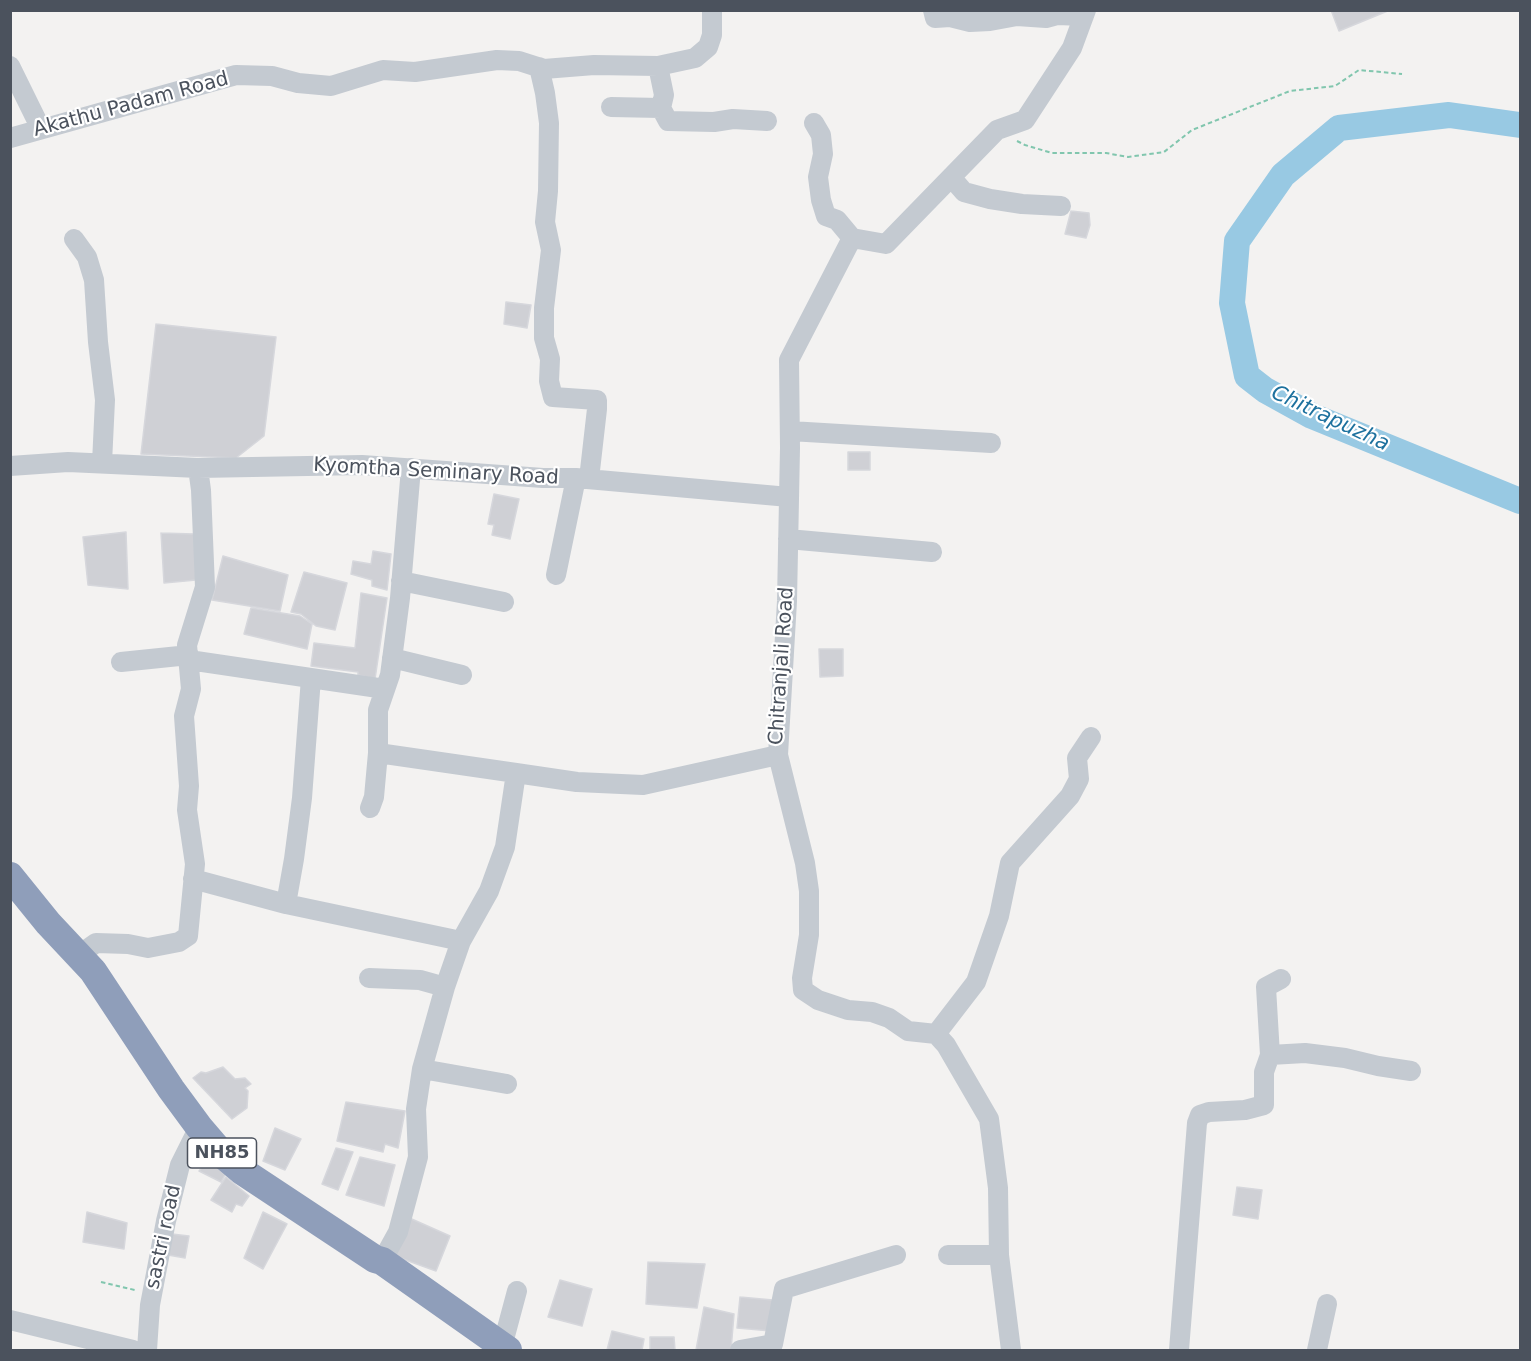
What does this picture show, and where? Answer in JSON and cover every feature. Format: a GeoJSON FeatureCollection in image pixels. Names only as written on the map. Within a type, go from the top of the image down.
{"type":"FeatureCollection","features":[{"type":"Feature","properties":{"kind":"highway","name":"NH85"},"geometry":{"type":"LineString","coordinates":[[10,876],[107,990],[171,1089],[199,1127],[224,1155],[242,1171],[375,1259],[382,1261],[505,1349]]}},
{"type":"Feature","properties":{"kind":"street","name":"Akathu Padam Road"},"geometry":{"type":"LineString","coordinates":[[10,138],[236,75],[272,76],[297,83],[331,86],[383,70],[415,72],[497,60],[519,61],[544,69],[594,65],[658,66],[695,58],[708,47],[712,35],[712,10]]}},
{"type":"Feature","properties":{"kind":"street"},"geometry":{"type":"LineString","coordinates":[[814,123],[821,135],[824,154],[818,177],[826,216],[837,220],[852,238],[886,244],[996,130],[1026,120],[1072,48],[1085,13],[1046,18],[1017,16],[970,22],[934,14]]}},
{"type":"Feature","properties":{"kind":"street"},"geometry":{"type":"LineString","coordinates":[[10,66],[41,129]]}},
{"type":"Feature","properties":{"kind":"street"},"geometry":{"type":"LineString","coordinates":[[658,66],[664,95],[661,108],[668,121],[714,122],[733,119],[767,122]]}},
{"type":"Feature","properties":{"kind":"street"},"geometry":{"type":"LineString","coordinates":[[540,68],[546,93],[549,123],[545,222],[551,250],[544,308],[544,338],[550,359],[549,381],[553,397],[597,400],[583,478],[556,575]]}},
{"type":"Feature","properties":{"kind":"street"},"geometry":{"type":"LineString","coordinates":[[611,107],[661,108]]}},
{"type":"Feature","properties":{"kind":"street"},"geometry":{"type":"LineString","coordinates":[[951,177],[964,192],[1022,204],[1061,206]]}},
{"type":"Feature","properties":{"kind":"street"},"geometry":{"type":"LineString","coordinates":[[74,238],[87,257],[94,280],[105,400],[102,463]]}},
{"type":"Feature","properties":{"kind":"street","name":"Chitranjali Road"},"geometry":{"type":"LineString","coordinates":[[378,753],[577,782],[643,785],[778,755],[787,601],[789,360],[852,238]]}},
{"type":"Feature","properties":{"kind":"street"},"geometry":{"type":"LineString","coordinates":[[790,431],[991,443]]}},
{"type":"Feature","properties":{"kind":"street","name":"Kyomtha Seminary Road"},"geometry":{"type":"LineString","coordinates":[[10,466],[68,462],[198,468],[362,465],[543,478],[583,478],[789,497]]}},
{"type":"Feature","properties":{"kind":"street"},"geometry":{"type":"LineString","coordinates":[[79,955],[96,943],[128,944],[148,948],[179,942],[188,936],[195,864],[187,810],[189,786],[184,716],[191,688],[187,645],[205,587],[198,468]]}},
{"type":"Feature","properties":{"kind":"street"},"geometry":{"type":"LineString","coordinates":[[370,808],[374,797],[378,753],[378,710],[390,675],[411,468]]}},
{"type":"Feature","properties":{"kind":"street"},"geometry":{"type":"LineString","coordinates":[[788,539],[932,552]]}},
{"type":"Feature","properties":{"kind":"street"},"geometry":{"type":"LineString","coordinates":[[401,581],[504,602]]}},
{"type":"Feature","properties":{"kind":"street"},"geometry":{"type":"LineString","coordinates":[[121,662],[189,657],[385,689]]}},
{"type":"Feature","properties":{"kind":"street"},"geometry":{"type":"LineString","coordinates":[[392,658],[462,675]]}},
{"type":"Feature","properties":{"kind":"street"},"geometry":{"type":"LineString","coordinates":[[286,904],[300,808],[311,678]]}},
{"type":"Feature","properties":{"kind":"street"},"geometry":{"type":"LineString","coordinates":[[936,1034],[976,982],[999,916],[1010,863],[1070,796],[1079,779],[1077,758],[1091,737]]}},
{"type":"Feature","properties":{"kind":"street"},"geometry":{"type":"LineString","coordinates":[[778,755],[805,863],[809,891],[803,990],[818,1000],[848,1010],[872,1012],[889,1018],[908,1031],[936,1034],[946,1045],[989,1119],[998,1188],[999,1255],[1011,1350]]}},
{"type":"Feature","properties":{"kind":"street"},"geometry":{"type":"LineString","coordinates":[[382,1261],[398,1232],[418,1157],[416,1108],[422,1069],[445,987],[461,942],[489,891],[505,847],[516,773]]}},
{"type":"Feature","properties":{"kind":"street"},"geometry":{"type":"LineString","coordinates":[[193,879],[286,904],[461,942]]}},
{"type":"Feature","properties":{"kind":"street"},"geometry":{"type":"LineString","coordinates":[[369,978],[420,980],[445,987]]}},
{"type":"Feature","properties":{"kind":"street"},"geometry":{"type":"LineString","coordinates":[[1179,1350],[1197,1123],[1200,1115],[1209,1112],[1245,1110],[1264,1104],[1264,1072],[1270,1055],[1266,987],[1281,979]]}},
{"type":"Feature","properties":{"kind":"street"},"geometry":{"type":"LineString","coordinates":[[1270,1055],[1305,1053],[1411,1071]]}},
{"type":"Feature","properties":{"kind":"street"},"geometry":{"type":"LineString","coordinates":[[422,1069],[507,1084]]}},
{"type":"Feature","properties":{"kind":"street","name":"sastri road"},"geometry":{"type":"LineString","coordinates":[[147,1350],[150,1305],[180,1165],[199,1127]]}},
{"type":"Feature","properties":{"kind":"street"},"geometry":{"type":"LineString","coordinates":[[741,1350],[773,1344],[784,1289],[896,1255]]}},
{"type":"Feature","properties":{"kind":"street"},"geometry":{"type":"LineString","coordinates":[[948,1255],[999,1255]]}},
{"type":"Feature","properties":{"kind":"street"},"geometry":{"type":"LineString","coordinates":[[505,1349],[517,1291]]}},
{"type":"Feature","properties":{"kind":"street"},"geometry":{"type":"LineString","coordinates":[[1317,1350],[1327,1304]]}},
{"type":"Feature","properties":{"kind":"street"},"geometry":{"type":"LineString","coordinates":[[10,1320],[133,1350]]}},
{"type":"Feature","properties":{"kind":"path"},"geometry":{"type":"LineString","coordinates":[[996,130],[1025,145],[1052,153],[1106,153],[1128,157],[1164,152],[1192,130],[1290,91],[1335,86],[1359,70],[1402,74]]}},
{"type":"Feature","properties":{"kind":"path"},"geometry":{"type":"LineString","coordinates":[[101,1282],[141,1291],[154,1285]]}},
{"type":"Feature","properties":{"kind":"building"},"geometry":{"type":"Polygon","coordinates":[[[1331,10],[1390,10],[1339,31],[1331,10]]]}},
{"type":"Feature","properties":{"kind":"building"},"geometry":{"type":"Polygon","coordinates":[[[1071,211],[1089,213],[1090,225],[1086,238],[1065,234],[1071,211]]]}},
{"type":"Feature","properties":{"kind":"building"},"geometry":{"type":"Polygon","coordinates":[[[506,302],[531,305],[527,328],[504,324],[506,302]]]}},
{"type":"Feature","properties":{"kind":"building"},"geometry":{"type":"Polygon","coordinates":[[[156,324],[276,337],[264,436],[236,458],[141,454],[156,324]]]}},
{"type":"Feature","properties":{"kind":"building"},"geometry":{"type":"Polygon","coordinates":[[[848,452],[870,452],[870,470],[848,470],[848,452]]]}},
{"type":"Feature","properties":{"kind":"building"},"geometry":{"type":"Polygon","coordinates":[[[494,494],[519,499],[510,539],[492,535],[494,525],[488,524],[494,494]]]}},
{"type":"Feature","properties":{"kind":"building"},"geometry":{"type":"Polygon","coordinates":[[[126,532],[128,589],[88,585],[83,537],[126,532]]]}},
{"type":"Feature","properties":{"kind":"building"},"geometry":{"type":"Polygon","coordinates":[[[161,533],[194,534],[196,580],[164,583],[161,533]]]}},
{"type":"Feature","properties":{"kind":"building"},"geometry":{"type":"Polygon","coordinates":[[[373,551],[391,554],[387,590],[372,586],[372,580],[351,574],[353,561],[371,564],[373,551]]]}},
{"type":"Feature","properties":{"kind":"building"},"geometry":{"type":"Polygon","coordinates":[[[223,556],[288,575],[280,611],[212,600],[223,556]]]}},
{"type":"Feature","properties":{"kind":"building"},"geometry":{"type":"Polygon","coordinates":[[[304,572],[347,583],[335,630],[316,626],[301,614],[291,612],[304,572]]]}},
{"type":"Feature","properties":{"kind":"building"},"geometry":{"type":"Polygon","coordinates":[[[361,593],[387,598],[375,679],[358,675],[358,672],[311,666],[314,643],[355,648],[361,593]]]}},
{"type":"Feature","properties":{"kind":"building"},"geometry":{"type":"Polygon","coordinates":[[[251,608],[300,616],[312,624],[307,649],[244,634],[251,608]]]}},
{"type":"Feature","properties":{"kind":"building"},"geometry":{"type":"Polygon","coordinates":[[[819,649],[843,649],[843,676],[820,677],[819,649]]]}},
{"type":"Feature","properties":{"kind":"building"},"geometry":{"type":"Polygon","coordinates":[[[223,1067],[235,1079],[245,1078],[251,1084],[245,1088],[248,1091],[247,1108],[232,1119],[193,1078],[201,1072],[206,1073],[223,1067]]]}},
{"type":"Feature","properties":{"kind":"building"},"geometry":{"type":"Polygon","coordinates":[[[346,1102],[405,1111],[398,1148],[385,1144],[383,1152],[337,1141],[346,1102]]]}},
{"type":"Feature","properties":{"kind":"building"},"geometry":{"type":"Polygon","coordinates":[[[275,1128],[301,1139],[285,1170],[263,1161],[275,1128]]]}},
{"type":"Feature","properties":{"kind":"building"},"geometry":{"type":"Polygon","coordinates":[[[336,1148],[353,1152],[338,1190],[322,1184],[336,1148]]]}},
{"type":"Feature","properties":{"kind":"building"},"geometry":{"type":"Polygon","coordinates":[[[360,1157],[395,1165],[384,1206],[346,1195],[360,1157]]]}},
{"type":"Feature","properties":{"kind":"building"},"geometry":{"type":"Polygon","coordinates":[[[209,1159],[225,1175],[221,1182],[199,1171],[209,1159]]]}},
{"type":"Feature","properties":{"kind":"building"},"geometry":{"type":"Polygon","coordinates":[[[226,1177],[249,1196],[242,1206],[236,1204],[232,1212],[211,1200],[226,1177]]]}},
{"type":"Feature","properties":{"kind":"building"},"geometry":{"type":"Polygon","coordinates":[[[1237,1187],[1262,1190],[1258,1219],[1233,1215],[1237,1187]]]}},
{"type":"Feature","properties":{"kind":"building"},"geometry":{"type":"Polygon","coordinates":[[[87,1212],[127,1223],[124,1249],[83,1242],[87,1212]]]}},
{"type":"Feature","properties":{"kind":"building"},"geometry":{"type":"Polygon","coordinates":[[[263,1212],[287,1224],[263,1269],[244,1258],[263,1212]]]}},
{"type":"Feature","properties":{"kind":"building"},"geometry":{"type":"Polygon","coordinates":[[[405,1216],[450,1236],[436,1271],[392,1255],[405,1216]]]}},
{"type":"Feature","properties":{"kind":"building"},"geometry":{"type":"Polygon","coordinates":[[[172,1234],[189,1236],[185,1258],[168,1255],[172,1234]]]}},
{"type":"Feature","properties":{"kind":"building"},"geometry":{"type":"Polygon","coordinates":[[[648,1262],[705,1264],[697,1308],[646,1304],[648,1262]]]}},
{"type":"Feature","properties":{"kind":"building"},"geometry":{"type":"Polygon","coordinates":[[[560,1280],[592,1289],[582,1326],[548,1317],[560,1280]]]}},
{"type":"Feature","properties":{"kind":"building"},"geometry":{"type":"Polygon","coordinates":[[[740,1297],[773,1300],[771,1331],[737,1328],[740,1297]]]}},
{"type":"Feature","properties":{"kind":"building"},"geometry":{"type":"Polygon","coordinates":[[[704,1307],[734,1314],[731,1350],[696,1350],[704,1307]]]}},
{"type":"Feature","properties":{"kind":"building"},"geometry":{"type":"Polygon","coordinates":[[[612,1331],[644,1339],[642,1350],[607,1350],[612,1331]]]}},
{"type":"Feature","properties":{"kind":"building"},"geometry":{"type":"Polygon","coordinates":[[[650,1337],[674,1337],[675,1350],[650,1350],[650,1337]]]}},
{"type":"Feature","properties":{"kind":"waterway","name":"Chitrapuzha"},"geometry":{"type":"LineString","coordinates":[[1520,125],[1449,115],[1339,128],[1283,175],[1237,241],[1232,303],[1247,376],[1265,390],[1312,416],[1520,501]]}}]}
